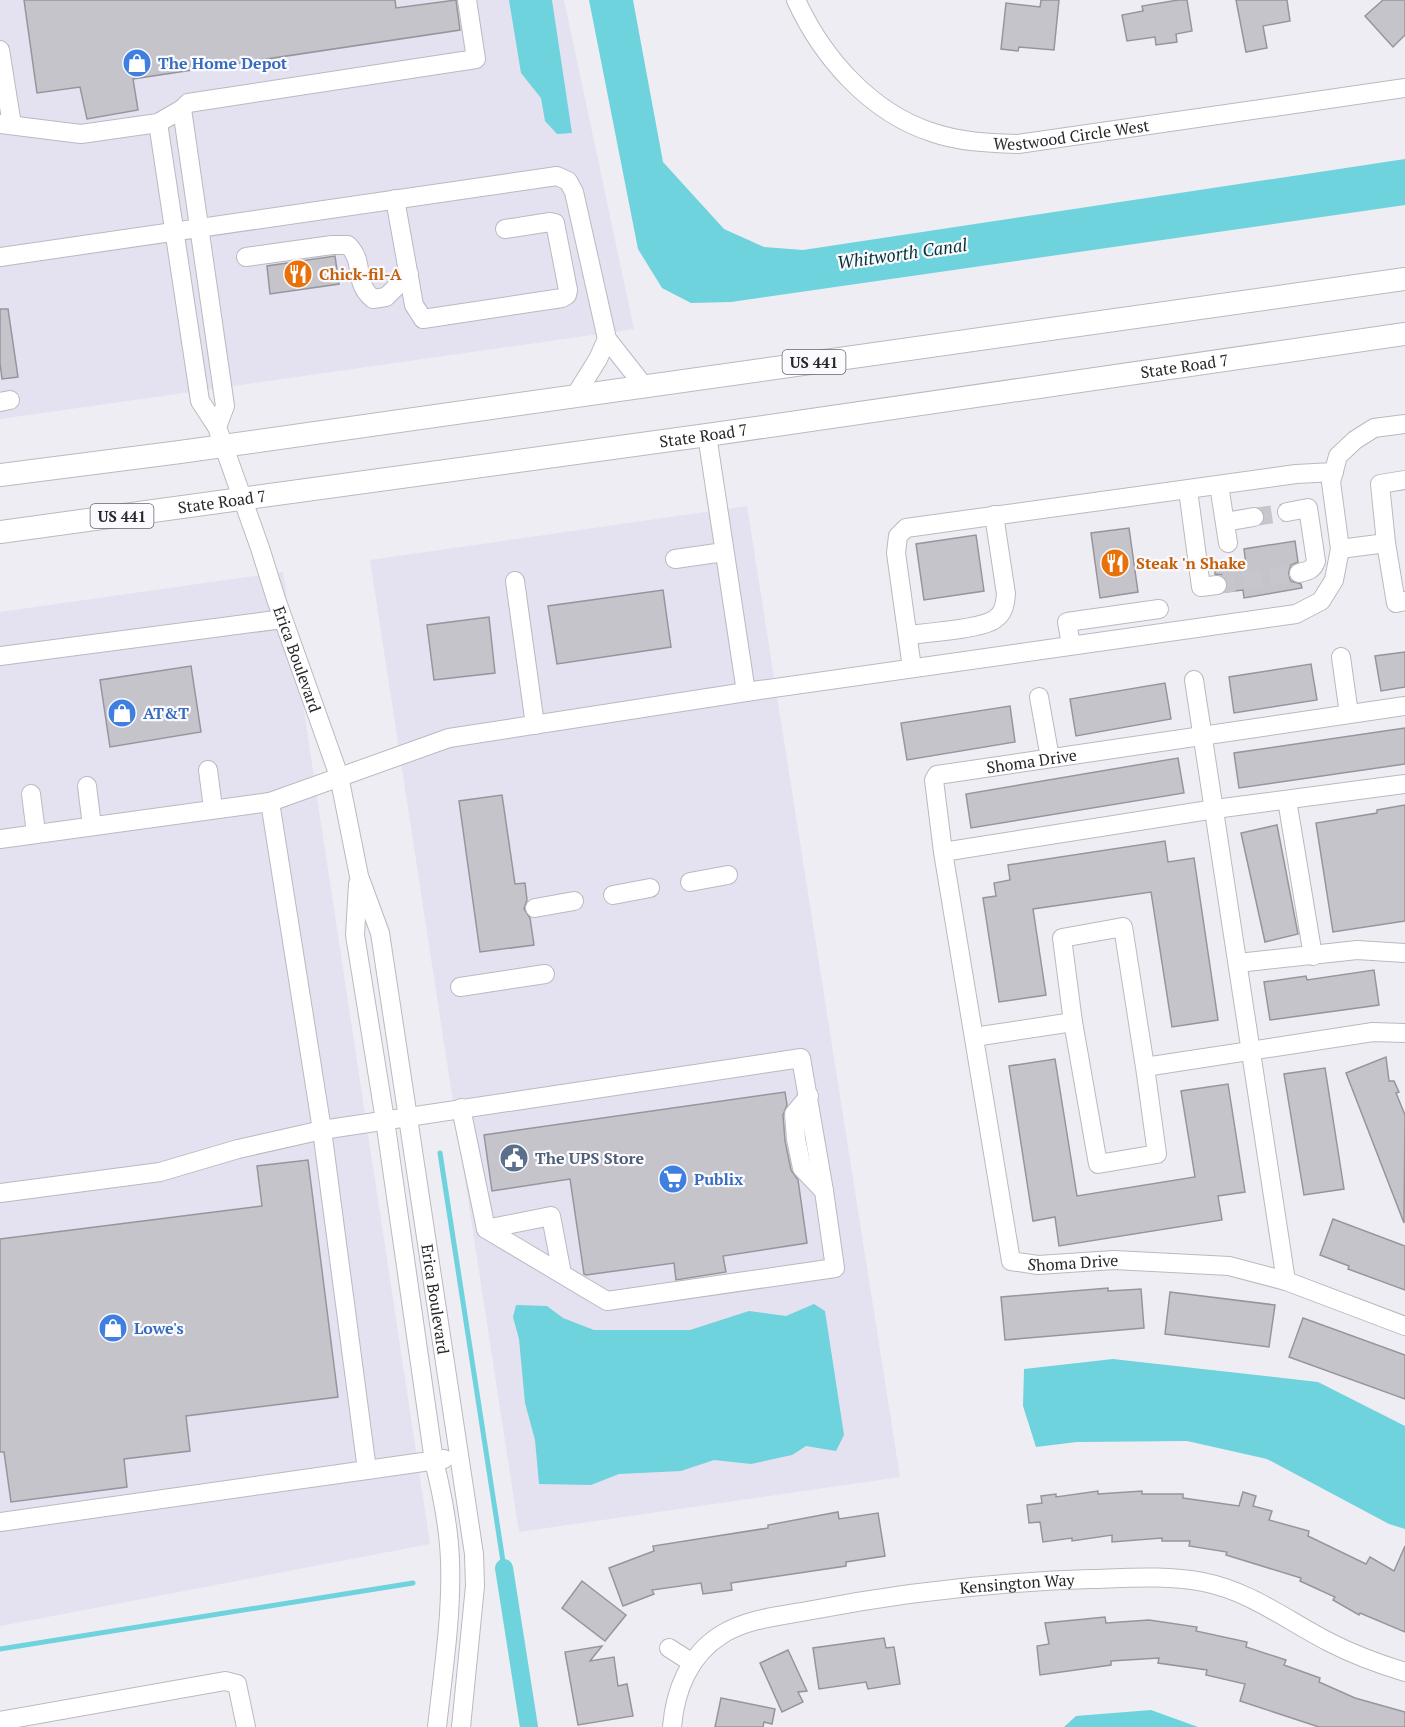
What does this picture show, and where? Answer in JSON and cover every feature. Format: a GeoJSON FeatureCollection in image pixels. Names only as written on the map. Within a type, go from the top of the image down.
{"type":"FeatureCollection","features":[{"type":"Feature","properties":{"kind":"main road","name":"US 441"},"geometry":{"type":"LineString","coordinates":[[0,475],[221,437],[575,396],[1405,279]]}},
{"type":"Feature","properties":{"kind":"main road","name":"State Road 7"},"geometry":{"type":"LineString","coordinates":[[0,532],[707,435],[1405,334]]}},
{"type":"Feature","properties":{"kind":"street"},"geometry":{"type":"LineString","coordinates":[[0,50],[6,124],[81,134],[158,123],[188,103],[476,59],[467,0]]}},
{"type":"Feature","properties":{"kind":"street","name":"Westwood Circle West"},"geometry":{"type":"LineString","coordinates":[[796,0],[821,46],[861,90],[889,111],[920,128],[954,139],[1018,144],[1405,88]]}},
{"type":"Feature","properties":{"kind":"street"},"geometry":{"type":"LineString","coordinates":[[182,109],[225,406],[221,437]]}},
{"type":"Feature","properties":{"kind":"street","name":"Erica Boulevard"},"geometry":{"type":"LineString","coordinates":[[158,123],[200,401],[221,437],[339,776],[359,876],[380,933],[474,1554],[475,1586],[461,1727]]}},
{"type":"Feature","properties":{"kind":"street"},"geometry":{"type":"LineString","coordinates":[[0,257],[557,176],[568,181],[574,192],[607,339],[644,386]]}},
{"type":"Feature","properties":{"kind":"street"},"geometry":{"type":"LineString","coordinates":[[395,199],[414,305],[423,319],[562,298],[567,295],[568,290],[555,223],[505,229]]}},
{"type":"Feature","properties":{"kind":"street"},"geometry":{"type":"LineString","coordinates":[[246,257],[332,245],[348,245],[357,254],[364,291],[373,299],[386,297],[409,274]]}},
{"type":"Feature","properties":{"kind":"street"},"geometry":{"type":"LineString","coordinates":[[575,396],[598,359],[607,339]]}},
{"type":"Feature","properties":{"kind":"street"},"geometry":{"type":"LineString","coordinates":[[0,839],[270,802],[449,738],[746,692],[1296,614],[1320,601],[1334,580],[1340,549],[1331,482],[1338,456],[1355,440],[1374,428],[1405,424]]}},
{"type":"Feature","properties":{"kind":"street"},"geometry":{"type":"LineString","coordinates":[[707,435],[746,692]]}},
{"type":"Feature","properties":{"kind":"street"},"geometry":{"type":"LineString","coordinates":[[912,668],[896,553],[898,536],[906,528],[1296,474],[1334,472]]}},
{"type":"Feature","properties":{"kind":"street"},"geometry":{"type":"LineString","coordinates":[[1405,480],[1380,484],[1386,543],[1396,603],[1405,601]]}},
{"type":"Feature","properties":{"kind":"street"},"geometry":{"type":"LineString","coordinates":[[1219,485],[1228,543]]}},
{"type":"Feature","properties":{"kind":"street"},"geometry":{"type":"LineString","coordinates":[[1188,490],[1202,587],[1217,585]]}},
{"type":"Feature","properties":{"kind":"street"},"geometry":{"type":"LineString","coordinates":[[1287,512],[1308,508],[1316,561],[1314,567],[1309,571],[1299,573]]}},
{"type":"Feature","properties":{"kind":"street"},"geometry":{"type":"LineString","coordinates":[[908,635],[989,623],[1002,611],[1005,594],[994,515]]}},
{"type":"Feature","properties":{"kind":"street"},"geometry":{"type":"LineString","coordinates":[[1225,522],[1254,517]]}},
{"type":"Feature","properties":{"kind":"street"},"geometry":{"type":"LineString","coordinates":[[1340,549],[1386,543]]}},
{"type":"Feature","properties":{"kind":"street"},"geometry":{"type":"LineString","coordinates":[[675,559],[724,552]]}},
{"type":"Feature","properties":{"kind":"street"},"geometry":{"type":"LineString","coordinates":[[514,581],[535,724]]}},
{"type":"Feature","properties":{"kind":"street"},"geometry":{"type":"LineString","coordinates":[[1071,645],[1067,622],[1159,609]]}},
{"type":"Feature","properties":{"kind":"street"},"geometry":{"type":"LineString","coordinates":[[0,657],[283,619]]}},
{"type":"Feature","properties":{"kind":"street"},"geometry":{"type":"LineString","coordinates":[[1341,657],[1348,714]]}},
{"type":"Feature","properties":{"kind":"street"},"geometry":{"type":"LineString","coordinates":[[1194,680],[1286,1281]]}},
{"type":"Feature","properties":{"kind":"street"},"geometry":{"type":"LineString","coordinates":[[1039,697],[1050,758]]}},
{"type":"Feature","properties":{"kind":"street","name":"Shoma Drive"},"geometry":{"type":"LineString","coordinates":[[1405,706],[937,775],[934,780],[943,852],[1011,1261],[1038,1265],[1114,1260],[1228,1266],[1286,1281],[1405,1326]]}},
{"type":"Feature","properties":{"kind":"street"},"geometry":{"type":"LineString","coordinates":[[208,770],[213,808]]}},
{"type":"Feature","properties":{"kind":"street"},"geometry":{"type":"LineString","coordinates":[[943,852],[1215,810],[1405,784]]}},
{"type":"Feature","properties":{"kind":"street"},"geometry":{"type":"LineString","coordinates":[[87,786],[92,825]]}},
{"type":"Feature","properties":{"kind":"street"},"geometry":{"type":"LineString","coordinates":[[31,794],[36,833]]}},
{"type":"Feature","properties":{"kind":"street"},"geometry":{"type":"LineString","coordinates":[[1287,800],[1313,956]]}},
{"type":"Feature","properties":{"kind":"street"},"geometry":{"type":"LineString","coordinates":[[270,802],[322,1130],[367,1470]]}},
{"type":"Feature","properties":{"kind":"street"},"geometry":{"type":"LineString","coordinates":[[690,882],[728,875]]}},
{"type":"Feature","properties":{"kind":"street","name":"Erica Boulevard"},"geometry":{"type":"LineString","coordinates":[[359,876],[355,935],[450,1558],[450,1592],[437,1727]]}},
{"type":"Feature","properties":{"kind":"street"},"geometry":{"type":"LineString","coordinates":[[613,895],[650,888]]}},
{"type":"Feature","properties":{"kind":"street"},"geometry":{"type":"LineString","coordinates":[[535,908],[574,901]]}},
{"type":"Feature","properties":{"kind":"street"},"geometry":{"type":"LineString","coordinates":[[1124,927],[1157,1154],[1098,1164],[1074,1022],[1062,938],[1124,927]]}},
{"type":"Feature","properties":{"kind":"street"},"geometry":{"type":"LineString","coordinates":[[1238,963],[1357,950],[1405,953]]}},
{"type":"Feature","properties":{"kind":"street"},"geometry":{"type":"LineString","coordinates":[[460,987],[546,974]]}},
{"type":"Feature","properties":{"kind":"street"},"geometry":{"type":"LineString","coordinates":[[974,1036],[1074,1022]]}},
{"type":"Feature","properties":{"kind":"street"},"geometry":{"type":"LineString","coordinates":[[1145,1067],[1373,1032],[1405,1033]]}},
{"type":"Feature","properties":{"kind":"street"},"geometry":{"type":"LineString","coordinates":[[0,1193],[160,1172],[238,1149],[322,1130],[461,1108],[801,1058],[809,1096],[835,1268],[607,1301],[486,1229],[461,1108]]}},
{"type":"Feature","properties":{"kind":"street"},"geometry":{"type":"LineString","coordinates":[[486,1229],[551,1216],[562,1274]]}},
{"type":"Feature","properties":{"kind":"street"},"geometry":{"type":"LineString","coordinates":[[0,1522],[458,1457]]}},
{"type":"Feature","properties":{"kind":"street","name":"Kensington Way"},"geometry":{"type":"LineString","coordinates":[[672,1727],[674,1705],[691,1662],[721,1634],[739,1626],[834,1605],[912,1594],[1066,1580],[1175,1578],[1205,1583],[1263,1604],[1330,1642],[1372,1661],[1405,1672]]}},
{"type":"Feature","properties":{"kind":"street"},"geometry":{"type":"LineString","coordinates":[[669,1648],[691,1662]]}},
{"type":"Feature","properties":{"kind":"street"},"geometry":{"type":"LineString","coordinates":[[0,1721],[225,1681],[237,1684],[246,1727]]}},
{"type":"Feature","properties":{"kind":"shaded area"},"geometry":{"type":"Polygon","coordinates":[[[0,0],[564,0],[634,329],[0,419],[0,0]]]}},
{"type":"Feature","properties":{"kind":"shaded area"},"geometry":{"type":"Polygon","coordinates":[[[747,506],[900,1477],[519,1532],[370,560],[747,506]]]}},
{"type":"Feature","properties":{"kind":"shaded area"},"geometry":{"type":"Polygon","coordinates":[[[283,572],[430,1544],[0,1626],[0,612],[283,572]]]}},
{"type":"Feature","properties":{"kind":"water"},"geometry":{"type":"Polygon","coordinates":[[[509,0],[552,0],[572,133],[557,134],[545,121],[541,98],[521,73],[509,0]]]}},
{"type":"Feature","properties":{"kind":"water","name":"Whitworth Canal"},"geometry":{"type":"Polygon","coordinates":[[[589,0],[633,0],[663,162],[724,229],[764,247],[803,250],[1405,159],[1405,205],[731,302],[691,303],[662,288],[638,249],[589,0]]]}},
{"type":"Feature","properties":{"kind":"water"},"geometry":{"type":"Polygon","coordinates":[[[814,1304],[825,1311],[844,1435],[836,1451],[806,1446],[792,1455],[751,1464],[714,1460],[681,1471],[619,1474],[591,1485],[539,1484],[535,1440],[525,1403],[519,1339],[513,1317],[516,1305],[547,1306],[563,1318],[594,1330],[690,1330],[749,1311],[786,1316],[814,1304]]]}},
{"type":"Feature","properties":{"kind":"water"},"geometry":{"type":"Polygon","coordinates":[[[1113,1359],[1318,1382],[1405,1426],[1405,1529],[1389,1524],[1267,1459],[1187,1441],[1077,1442],[1036,1447],[1023,1406],[1024,1369],[1113,1359]]]}},
{"type":"Feature","properties":{"kind":"water"},"geometry":{"type":"Polygon","coordinates":[[[1151,1710],[1198,1727],[1064,1727],[1076,1716],[1151,1710]]]}},
{"type":"Feature","properties":{"kind":"building","name":"The Home Depot"},"geometry":{"type":"Polygon","coordinates":[[[24,0],[395,0],[396,8],[456,0],[460,30],[133,79],[138,110],[87,119],[80,87],[37,93],[24,0]]]}},
{"type":"Feature","properties":{"kind":"building"},"geometry":{"type":"Polygon","coordinates":[[[1041,0],[1059,0],[1054,50],[1019,47],[1018,51],[1001,49],[1006,3],[1040,7],[1041,0]]]}},
{"type":"Feature","properties":{"kind":"building"},"geometry":{"type":"Polygon","coordinates":[[[1187,0],[1192,31],[1176,34],[1177,42],[1156,45],[1155,37],[1127,41],[1122,15],[1143,11],[1142,6],[1187,0]]]}},
{"type":"Feature","properties":{"kind":"building"},"geometry":{"type":"Polygon","coordinates":[[[1236,0],[1287,0],[1290,21],[1263,26],[1267,48],[1246,52],[1236,0]]]}},
{"type":"Feature","properties":{"kind":"building"},"geometry":{"type":"Polygon","coordinates":[[[1383,0],[1405,0],[1405,35],[1393,47],[1365,16],[1383,0]]]}},
{"type":"Feature","properties":{"kind":"building"},"geometry":{"type":"Polygon","coordinates":[[[335,256],[339,284],[270,294],[267,266],[335,256]]]}},
{"type":"Feature","properties":{"kind":"building"},"geometry":{"type":"Polygon","coordinates":[[[0,309],[8,309],[18,377],[2,379],[0,309]]]}},
{"type":"Feature","properties":{"kind":"building","name":"Steak 'n Shake"},"geometry":{"type":"Polygon","coordinates":[[[1129,528],[1138,592],[1100,598],[1091,533],[1129,528]]]}},
{"type":"Feature","properties":{"kind":"building"},"geometry":{"type":"Polygon","coordinates":[[[976,535],[984,591],[924,600],[916,544],[976,535]]]}},
{"type":"Feature","properties":{"kind":"building"},"geometry":{"type":"Polygon","coordinates":[[[1295,541],[1298,562],[1291,565],[1288,575],[1291,581],[1301,584],[1302,588],[1244,598],[1243,590],[1225,592],[1228,584],[1226,579],[1222,575],[1215,574],[1215,570],[1246,565],[1244,549],[1295,541]]]}},
{"type":"Feature","properties":{"kind":"building"},"geometry":{"type":"Polygon","coordinates":[[[663,590],[671,647],[557,664],[548,606],[663,590]]]}},
{"type":"Feature","properties":{"kind":"building"},"geometry":{"type":"Polygon","coordinates":[[[489,617],[495,673],[434,680],[427,625],[489,617]]]}},
{"type":"Feature","properties":{"kind":"building"},"geometry":{"type":"Polygon","coordinates":[[[1405,652],[1405,687],[1381,691],[1375,656],[1405,652]]]}},
{"type":"Feature","properties":{"kind":"building"},"geometry":{"type":"Polygon","coordinates":[[[1311,664],[1317,700],[1234,713],[1229,677],[1311,664]]]}},
{"type":"Feature","properties":{"kind":"building"},"geometry":{"type":"Polygon","coordinates":[[[191,666],[201,732],[110,747],[100,680],[191,666]]]}},
{"type":"Feature","properties":{"kind":"building"},"geometry":{"type":"Polygon","coordinates":[[[1165,683],[1171,719],[1076,736],[1070,699],[1165,683]]]}},
{"type":"Feature","properties":{"kind":"building"},"geometry":{"type":"Polygon","coordinates":[[[1010,706],[1015,742],[907,760],[901,723],[1010,706]]]}},
{"type":"Feature","properties":{"kind":"building"},"geometry":{"type":"Polygon","coordinates":[[[1405,728],[1405,764],[1239,788],[1234,753],[1405,728]]]}},
{"type":"Feature","properties":{"kind":"building"},"geometry":{"type":"Polygon","coordinates":[[[1178,758],[1184,793],[971,828],[966,794],[1178,758]]]}},
{"type":"Feature","properties":{"kind":"building"},"geometry":{"type":"Polygon","coordinates":[[[502,795],[515,884],[525,883],[527,900],[524,909],[530,918],[534,945],[480,952],[459,801],[502,795]]]}},
{"type":"Feature","properties":{"kind":"building"},"geometry":{"type":"Polygon","coordinates":[[[1405,805],[1405,921],[1333,932],[1316,823],[1377,813],[1377,810],[1405,805]]]}},
{"type":"Feature","properties":{"kind":"building"},"geometry":{"type":"Polygon","coordinates":[[[1277,825],[1298,934],[1265,942],[1241,833],[1277,825]]]}},
{"type":"Feature","properties":{"kind":"building"},"geometry":{"type":"Polygon","coordinates":[[[1165,841],[1168,862],[1194,858],[1218,1020],[1172,1027],[1151,892],[1033,909],[1046,995],[999,1002],[983,898],[996,896],[994,883],[1010,880],[1008,865],[1165,841]]]}},
{"type":"Feature","properties":{"kind":"building"},"geometry":{"type":"Polygon","coordinates":[[[1374,970],[1379,1005],[1270,1020],[1264,982],[1306,976],[1307,980],[1374,970]]]}},
{"type":"Feature","properties":{"kind":"building"},"geometry":{"type":"Polygon","coordinates":[[[1386,1057],[1389,1081],[1394,1081],[1405,1115],[1404,1223],[1346,1073],[1386,1057]]]}},
{"type":"Feature","properties":{"kind":"building"},"geometry":{"type":"Polygon","coordinates":[[[1055,1059],[1077,1196],[1195,1177],[1181,1091],[1228,1084],[1245,1192],[1218,1196],[1222,1220],[1059,1246],[1055,1217],[1033,1221],[1009,1066],[1055,1059]]]}},
{"type":"Feature","properties":{"kind":"building"},"geometry":{"type":"Polygon","coordinates":[[[1325,1068],[1344,1189],[1304,1195],[1284,1074],[1325,1068]]]}},
{"type":"Feature","properties":{"kind":"building"},"geometry":{"type":"Polygon","coordinates":[[[785,1092],[787,1105],[783,1115],[785,1141],[791,1170],[798,1180],[807,1243],[723,1256],[726,1272],[676,1280],[674,1263],[586,1275],[584,1274],[570,1179],[492,1191],[484,1135],[785,1092]]]}},
{"type":"Feature","properties":{"kind":"building"},"geometry":{"type":"Polygon","coordinates":[[[308,1160],[338,1397],[186,1416],[190,1451],[124,1459],[127,1487],[11,1502],[4,1452],[0,1452],[0,1239],[262,1206],[257,1166],[308,1160]]]}},
{"type":"Feature","properties":{"kind":"building"},"geometry":{"type":"Polygon","coordinates":[[[1333,1219],[1405,1246],[1405,1290],[1348,1269],[1349,1266],[1320,1255],[1333,1219]]]}},
{"type":"Feature","properties":{"kind":"building"},"geometry":{"type":"Polygon","coordinates":[[[1108,1288],[1108,1291],[1141,1289],[1144,1328],[1005,1340],[1001,1297],[1108,1288]]]}},
{"type":"Feature","properties":{"kind":"building"},"geometry":{"type":"Polygon","coordinates":[[[1170,1292],[1275,1305],[1269,1347],[1165,1334],[1170,1292]]]}},
{"type":"Feature","properties":{"kind":"building"},"geometry":{"type":"Polygon","coordinates":[[[1303,1318],[1405,1355],[1405,1399],[1289,1357],[1303,1318]]]}},
{"type":"Feature","properties":{"kind":"building"},"geometry":{"type":"Polygon","coordinates":[[[1098,1491],[1098,1494],[1142,1491],[1142,1494],[1183,1494],[1183,1498],[1239,1506],[1243,1492],[1256,1496],[1253,1506],[1272,1511],[1269,1520],[1309,1531],[1308,1536],[1366,1564],[1370,1557],[1394,1571],[1405,1546],[1405,1632],[1360,1613],[1359,1615],[1333,1600],[1335,1597],[1300,1581],[1301,1578],[1226,1555],[1227,1552],[1189,1546],[1190,1541],[1162,1541],[1162,1538],[1112,1542],[1112,1535],[1072,1541],[1072,1538],[1043,1542],[1040,1522],[1029,1523],[1027,1505],[1042,1503],[1041,1496],[1056,1494],[1056,1497],[1098,1491]]]}},
{"type":"Feature","properties":{"kind":"building"},"geometry":{"type":"Polygon","coordinates":[[[838,1512],[839,1519],[878,1513],[885,1556],[846,1562],[846,1566],[731,1583],[732,1590],[703,1594],[701,1583],[652,1590],[654,1594],[623,1606],[609,1568],[654,1551],[653,1546],[768,1528],[768,1525],[838,1512]]]}},
{"type":"Feature","properties":{"kind":"building"},"geometry":{"type":"Polygon","coordinates":[[[582,1581],[626,1615],[605,1641],[562,1608],[582,1581]]]}},
{"type":"Feature","properties":{"kind":"building"},"geometry":{"type":"Polygon","coordinates":[[[1105,1617],[1106,1623],[1149,1620],[1197,1627],[1196,1631],[1247,1642],[1246,1647],[1286,1660],[1284,1665],[1320,1678],[1319,1682],[1355,1698],[1405,1712],[1405,1727],[1319,1727],[1240,1701],[1245,1684],[1206,1675],[1207,1670],[1158,1663],[1159,1658],[1111,1661],[1111,1665],[1040,1675],[1037,1646],[1049,1644],[1045,1623],[1105,1617]]]}},
{"type":"Feature","properties":{"kind":"building"},"geometry":{"type":"Polygon","coordinates":[[[884,1638],[886,1648],[894,1647],[900,1684],[868,1689],[866,1682],[819,1689],[813,1648],[884,1638]]]}},
{"type":"Feature","properties":{"kind":"building"},"geometry":{"type":"Polygon","coordinates":[[[602,1646],[590,1661],[614,1657],[618,1686],[627,1684],[633,1716],[578,1725],[565,1652],[602,1646]]]}},
{"type":"Feature","properties":{"kind":"building"},"geometry":{"type":"Polygon","coordinates":[[[788,1650],[807,1691],[798,1692],[803,1702],[782,1712],[760,1663],[788,1650]]]}},
{"type":"Feature","properties":{"kind":"building"},"geometry":{"type":"Polygon","coordinates":[[[721,1698],[775,1709],[772,1724],[764,1722],[763,1727],[715,1727],[721,1698]]]}},
{"type":"Feature","properties":{"kind":"waterway"},"geometry":{"type":"LineString","coordinates":[[440,1153],[504,1568]]}},
{"type":"Feature","properties":{"kind":"waterway"},"geometry":{"type":"LineString","coordinates":[[504,1568],[529,1727]]}},
{"type":"Feature","properties":{"kind":"waterway"},"geometry":{"type":"LineString","coordinates":[[0,1649],[413,1583]]}},
{"type":"Feature","properties":{"kind":"tunnel"},"geometry":{"type":"LineString","coordinates":[[1254,517],[1287,512]]}},
{"type":"Feature","properties":{"kind":"tunnel"},"geometry":{"type":"LineString","coordinates":[[1217,585],[1299,573]]}},
{"type":"Feature","properties":{"kind":"place","name":"The Home Depot"},"geometry":{"type":"Point","coordinates":[137,63]}},
{"type":"Feature","properties":{"kind":"place","name":"Chick-fil-A"},"geometry":{"type":"Point","coordinates":[298,274]}},
{"type":"Feature","properties":{"kind":"place","name":"Steak 'n Shake"},"geometry":{"type":"Point","coordinates":[1115,563]}},
{"type":"Feature","properties":{"kind":"place","name":"AT&T"},"geometry":{"type":"Point","coordinates":[122,713]}},
{"type":"Feature","properties":{"kind":"place","name":"The UPS Store"},"geometry":{"type":"Point","coordinates":[514,1158]}},
{"type":"Feature","properties":{"kind":"place","name":"Publix"},"geometry":{"type":"Point","coordinates":[673,1179]}},
{"type":"Feature","properties":{"kind":"place","name":"Lowe's"},"geometry":{"type":"Point","coordinates":[113,1328]}}]}
